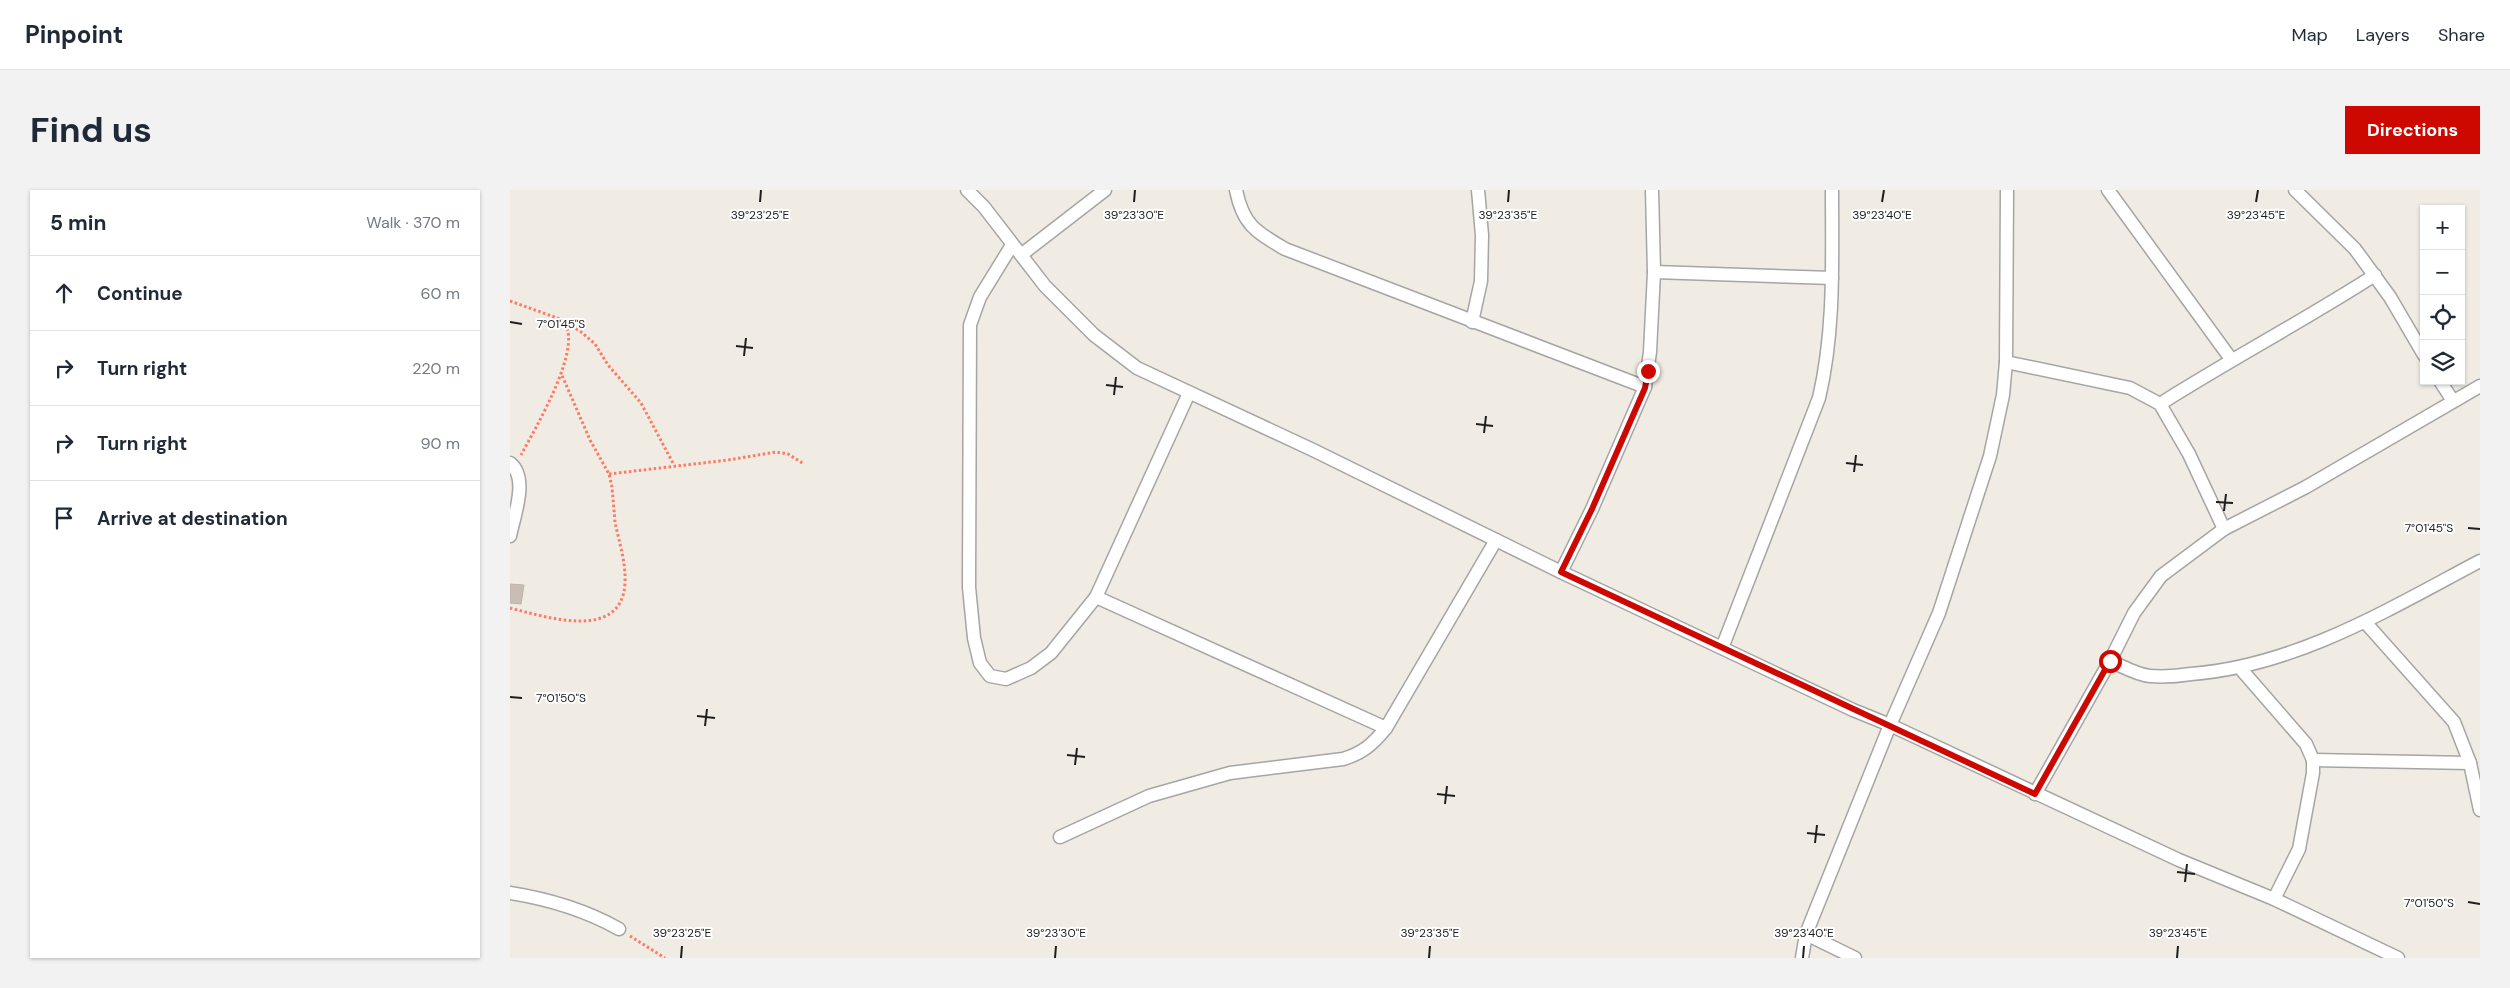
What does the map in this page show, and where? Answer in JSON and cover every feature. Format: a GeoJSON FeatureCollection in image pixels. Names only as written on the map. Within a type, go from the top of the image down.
{"type":"FeatureCollection","features":[{"type":"Feature","properties":{"kind":"street"},"geometry":{"type":"LineString","coordinates":[[966,190],[984,207],[1045,286],[1094,335],[1137,368],[1313,450],[1561,572],[1853,710],[1890,725],[2179,860],[2274,899],[2390,956]]}},
{"type":"Feature","properties":{"kind":"street"},"geometry":{"type":"LineString","coordinates":[[1021,255],[1105,190]]}},
{"type":"Feature","properties":{"kind":"street"},"geometry":{"type":"LineString","coordinates":[[1236,190],[1244,217],[1255,232],[1286,249],[1645,388]]}},
{"type":"Feature","properties":{"kind":"street"},"geometry":{"type":"LineString","coordinates":[[1472,322],[1481,281],[1482,235],[1478,190]]}},
{"type":"Feature","properties":{"kind":"street"},"geometry":{"type":"LineString","coordinates":[[1561,572],[1592,509],[1645,388],[1650,352],[1654,272],[1652,190]]}},
{"type":"Feature","properties":{"kind":"street"},"geometry":{"type":"LineString","coordinates":[[1722,648],[1819,398],[1826,366],[1832,278],[1832,190]]}},
{"type":"Feature","properties":{"kind":"street"},"geometry":{"type":"LineString","coordinates":[[1802,958],[1806,934],[1890,725],[1939,613],[1990,456],[2004,395],[2006,362],[2007,190]]}},
{"type":"Feature","properties":{"kind":"street"},"geometry":{"type":"LineString","coordinates":[[2108,190],[2231,359]]}},
{"type":"Feature","properties":{"kind":"street"},"geometry":{"type":"LineString","coordinates":[[2295,190],[2355,249],[2375,275],[2420,349]]}},
{"type":"Feature","properties":{"kind":"street"},"geometry":{"type":"LineString","coordinates":[[1012,245],[980,297],[970,325],[970,587],[974,638],[980,663],[990,676],[1006,679],[1031,668],[1051,653],[1096,598],[1190,393]]}},
{"type":"Feature","properties":{"kind":"street"},"geometry":{"type":"LineString","coordinates":[[1654,272],[1832,278]]}},
{"type":"Feature","properties":{"kind":"street"},"geometry":{"type":"LineString","coordinates":[[2160,404],[2231,359],[2325,307],[2375,275]]}},
{"type":"Feature","properties":{"kind":"street"},"geometry":{"type":"LineString","coordinates":[[2006,362],[2130,388],[2160,404],[2189,454],[2224,530]]}},
{"type":"Feature","properties":{"kind":"street"},"geometry":{"type":"LineString","coordinates":[[2442,385],[2453,402]]}},
{"type":"Feature","properties":{"kind":"street"},"geometry":{"type":"LineString","coordinates":[[2035,794],[2110,661],[2134,613],[2161,576],[2224,530],[2306,487],[2480,386]]}},
{"type":"Feature","properties":{"kind":"street"},"geometry":{"type":"LineString","coordinates":[[510,536],[519,489],[512,464]]}},
{"type":"Feature","properties":{"kind":"street"},"geometry":{"type":"LineString","coordinates":[[1060,837],[1149,796],[1230,773],[1343,758],[1361,753],[1374,743],[1386,728],[1496,540]]}},
{"type":"Feature","properties":{"kind":"street"},"geometry":{"type":"LineString","coordinates":[[2110,661],[2148,676],[2208,673],[2240,668],[2314,644],[2364,622],[2480,561]]}},
{"type":"Feature","properties":{"kind":"street"},"geometry":{"type":"LineString","coordinates":[[1096,598],[1386,728]]}},
{"type":"Feature","properties":{"kind":"street"},"geometry":{"type":"LineString","coordinates":[[2364,622],[2454,722],[2470,764],[2480,810]]}},
{"type":"Feature","properties":{"kind":"street"},"geometry":{"type":"LineString","coordinates":[[2240,668],[2306,744],[2313,760],[2299,849],[2274,899]]}},
{"type":"Feature","properties":{"kind":"street"},"geometry":{"type":"LineString","coordinates":[[2313,760],[2470,764]]}},
{"type":"Feature","properties":{"kind":"street"},"geometry":{"type":"LineString","coordinates":[[510,894],[562,904],[599,917],[619,928]]}},
{"type":"Feature","properties":{"kind":"street"},"geometry":{"type":"LineString","coordinates":[[1806,934],[1855,958]]}},
{"type":"Feature","properties":{"kind":"path"},"geometry":{"type":"LineString","coordinates":[[510,300],[580,330],[594,344],[608,365],[641,403],[674,465]]}},
{"type":"Feature","properties":{"kind":"path"},"geometry":{"type":"LineString","coordinates":[[512,464],[556,390],[568,338],[567,324]]}},
{"type":"Feature","properties":{"kind":"path"},"geometry":{"type":"LineString","coordinates":[[510,608],[568,621],[588,622],[607,616],[622,601],[624,573],[609,474],[590,440],[561,373]]}},
{"type":"Feature","properties":{"kind":"path"},"geometry":{"type":"LineString","coordinates":[[609,474],[728,460],[776,452],[788,454],[804,464]]}},
{"type":"Feature","properties":{"kind":"path"},"geometry":{"type":"LineString","coordinates":[[619,928],[665,958]]}},
{"type":"Feature","properties":{"kind":"building"},"geometry":{"type":"Polygon","coordinates":[[[510,584],[524,585],[521,604],[510,603],[510,584]]]}},
{"type":"Feature","properties":{"kind":"route"},"geometry":{"type":"LineString","coordinates":[[1648,371],[1645,388],[1592,509],[1561,572],[2035,794],[2110,661]]}}]}
